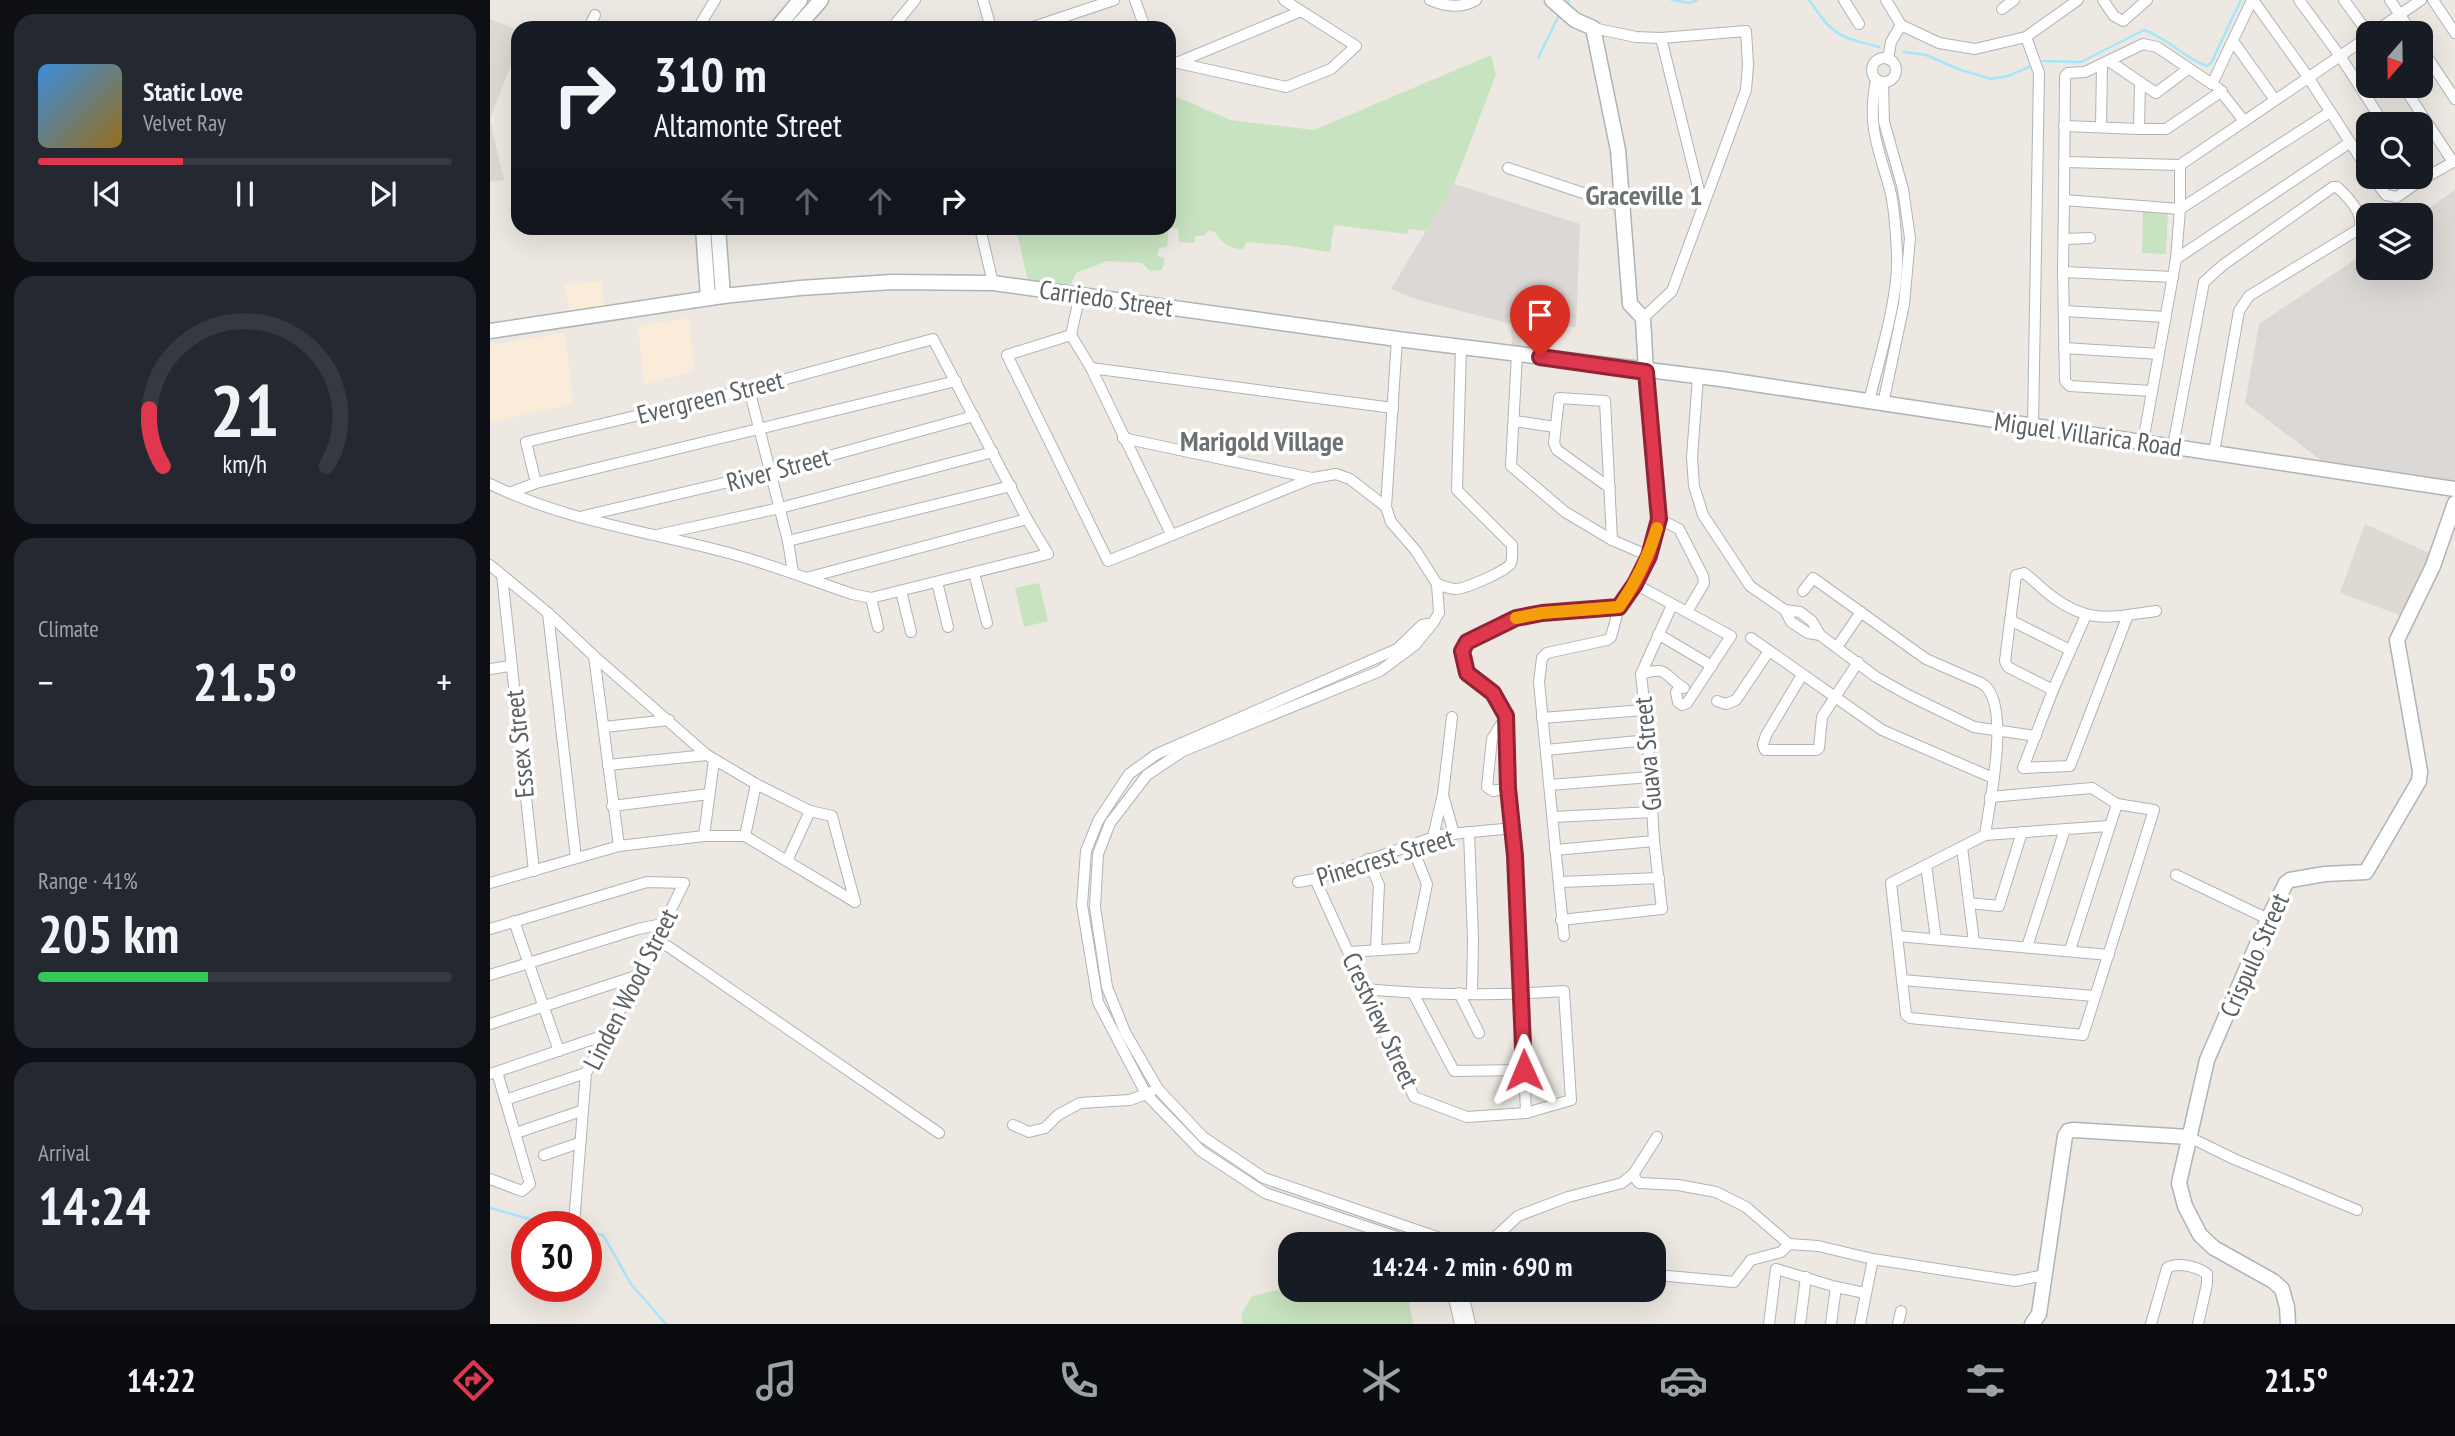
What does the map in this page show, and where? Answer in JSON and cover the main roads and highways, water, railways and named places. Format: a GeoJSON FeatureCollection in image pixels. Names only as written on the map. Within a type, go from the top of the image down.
{"type":"FeatureCollection","features":[{"type":"Feature","properties":{"kind":"main road"},"geometry":{"type":"LineString","coordinates":[[783,21],[800,0]]}},
{"type":"Feature","properties":{"kind":"main road"},"geometry":{"type":"LineString","coordinates":[[802,21],[821,0]]}},
{"type":"Feature","properties":{"kind":"main road"},"geometry":{"type":"LineString","coordinates":[[1552,0],[1575,20],[1593,29],[1618,150],[1630,304],[1643,318],[1646,372]]}},
{"type":"Feature","properties":{"kind":"main road"},"geometry":{"type":"LineString","coordinates":[[704,235],[716,297]]}},
{"type":"Feature","properties":{"kind":"main road"},"geometry":{"type":"LineString","coordinates":[[716,297],[718,235]]}},
{"type":"Feature","properties":{"kind":"main road","name":"Carriedo Street"},"geometry":{"type":"LineString","coordinates":[[490,331],[716,297],[857,283],[993,283],[1646,372],[1721,379]]}},
{"type":"Feature","properties":{"kind":"main road","name":"Miguel Villarica Road"},"geometry":{"type":"LineString","coordinates":[[1721,379],[2455,489]]}},
{"type":"Feature","properties":{"kind":"main road","name":"Crispulo Street"},"geometry":{"type":"LineString","coordinates":[[2288,1324],[2282,1289],[2273,1281],[2214,1248],[2200,1235],[2185,1206],[2179,1183],[2207,1060],[2267,919],[2286,883],[2325,874],[2366,872],[2419,781],[2420,771],[2396,640],[2433,566],[2455,503]]}},
{"type":"Feature","properties":{"kind":"main road"},"geometry":{"type":"LineString","coordinates":[[2032,1324],[2039,1314],[2065,1136],[2068,1132],[2074,1130],[2189,1137]]}},
{"type":"Feature","properties":{"kind":"waterway"},"geometry":{"type":"LineString","coordinates":[[1672,0],[1689,3],[1697,0]]}},
{"type":"Feature","properties":{"kind":"waterway"},"geometry":{"type":"LineString","coordinates":[[1809,0],[1838,33],[1879,47]]}},
{"type":"Feature","properties":{"kind":"waterway"},"geometry":{"type":"LineString","coordinates":[[2043,61],[2081,62],[2144,30],[2207,66],[2211,63],[2241,0]]}},
{"type":"Feature","properties":{"kind":"waterway"},"geometry":{"type":"LineString","coordinates":[[1538,58],[1558,17]]}},
{"type":"Feature","properties":{"kind":"waterway"},"geometry":{"type":"LineString","coordinates":[[1904,52],[1926,55],[1991,79],[2008,76],[2031,66]]}},
{"type":"Feature","properties":{"kind":"waterway"},"geometry":{"type":"LineString","coordinates":[[490,1208],[511,1214]]}},
{"type":"Feature","properties":{"kind":"waterway"},"geometry":{"type":"LineString","coordinates":[[602,1235],[631,1284],[666,1324]]}},
{"type":"Feature","properties":{"kind":"district","name":"Graceville 1"},"geometry":{"type":"Point","coordinates":[1644,194]}},
{"type":"Feature","properties":{"kind":"district","name":"Marigold Village"},"geometry":{"type":"Point","coordinates":[1262,440]}}]}
